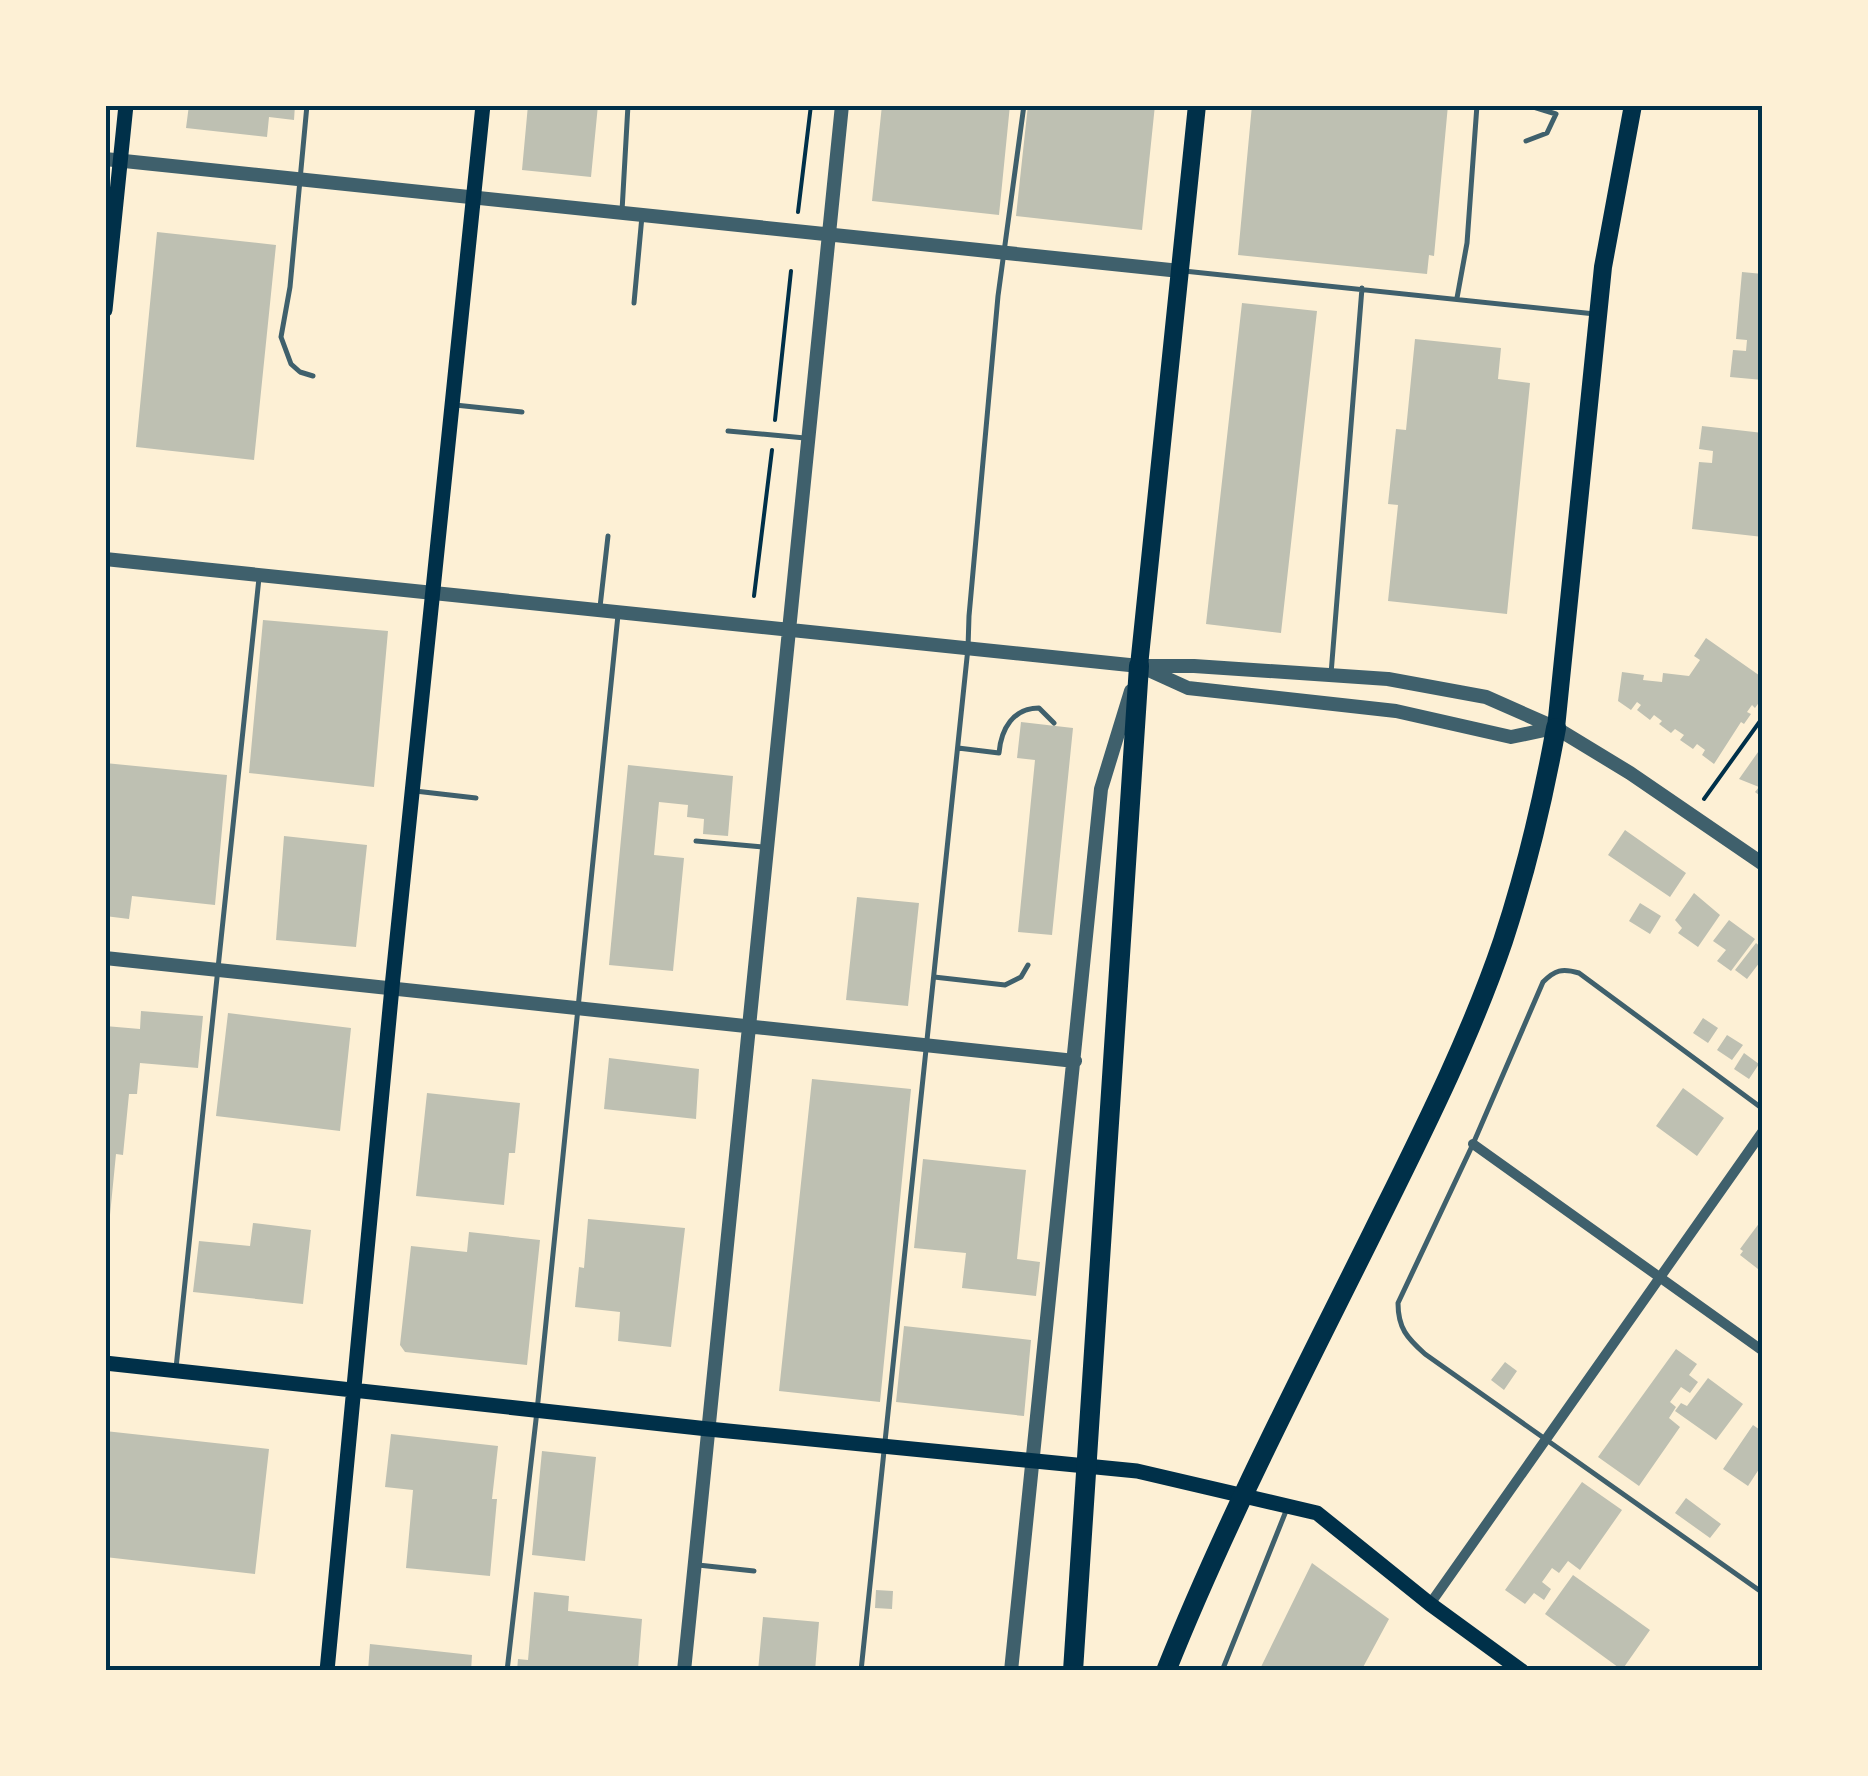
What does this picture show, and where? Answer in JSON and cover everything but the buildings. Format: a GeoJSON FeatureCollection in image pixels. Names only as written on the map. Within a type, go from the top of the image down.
{"type":"FeatureCollection","features":[{"type":"Feature","properties":{"kind":"highway"},"geometry":{"type":"LineString","coordinates":[[1073,1671],[1139,666]]}},
{"type":"Feature","properties":{"kind":"highway"},"geometry":{"type":"LineString","coordinates":[[1166,1671],[1277,1424],[1401,1176],[1472,1021],[1534,841],[1556,728]]}},
{"type":"Feature","properties":{"kind":"main road"},"geometry":{"type":"LineString","coordinates":[[105,310],[113,160],[126,105]]}},
{"type":"Feature","properties":{"kind":"main road"},"geometry":{"type":"LineString","coordinates":[[327,1671],[392,987],[483,105]]}},
{"type":"Feature","properties":{"kind":"main road"},"geometry":{"type":"LineString","coordinates":[[1139,666],[1197,105]]}},
{"type":"Feature","properties":{"kind":"main road"},"geometry":{"type":"LineString","coordinates":[[1556,728],[1603,267],[1633,105]]}},
{"type":"Feature","properties":{"kind":"main road"},"geometry":{"type":"LineString","coordinates":[[105,1363],[708,1430],[1136,1471],[1317,1513],[1430,1604],[1522,1671]]}},
{"type":"Feature","properties":{"kind":"street"},"geometry":{"type":"LineString","coordinates":[[684,1671],[842,105]]}},
{"type":"Feature","properties":{"kind":"street"},"geometry":{"type":"LineString","coordinates":[[113,160],[1180,270]]}},
{"type":"Feature","properties":{"kind":"street"},"geometry":{"type":"LineString","coordinates":[[105,559],[1139,666],[1388,679],[1486,696],[1556,728],[1763,864]]}},
{"type":"Feature","properties":{"kind":"street"},"geometry":{"type":"LineString","coordinates":[[1139,666],[1188,688],[1396,710],[1511,736],[1556,728]]}},
{"type":"Feature","properties":{"kind":"street"},"geometry":{"type":"LineString","coordinates":[[1011,1671],[1101,789],[1139,666]]}},
{"type":"Feature","properties":{"kind":"street"},"geometry":{"type":"LineString","coordinates":[[105,958],[1075,1061]]}},
{"type":"Feature","properties":{"kind":"street"},"geometry":{"type":"LineString","coordinates":[[1430,1604],[1763,1131]]}},
{"type":"Feature","properties":{"kind":"street"},"geometry":{"type":"LineString","coordinates":[[1473,1144],[1763,1352]]}},
{"type":"Feature","properties":{"kind":"lane"},"geometry":{"type":"LineString","coordinates":[[307,105],[290,287],[280,337],[291,364],[314,376]]}},
{"type":"Feature","properties":{"kind":"lane"},"geometry":{"type":"LineString","coordinates":[[622,214],[628,105]]}},
{"type":"Feature","properties":{"kind":"lane"},"geometry":{"type":"LineString","coordinates":[[861,1671],[968,648],[998,296],[1024,105]]}},
{"type":"Feature","properties":{"kind":"lane"},"geometry":{"type":"LineString","coordinates":[[1457,298],[1468,243],[1476,105]]}},
{"type":"Feature","properties":{"kind":"lane"},"geometry":{"type":"LineString","coordinates":[[1526,141],[1546,133],[1556,114],[1527,105]]}},
{"type":"Feature","properties":{"kind":"lane"},"geometry":{"type":"LineString","coordinates":[[634,303],[642,216]]}},
{"type":"Feature","properties":{"kind":"lane"},"geometry":{"type":"LineString","coordinates":[[1180,270],[1598,315]]}},
{"type":"Feature","properties":{"kind":"lane"},"geometry":{"type":"LineString","coordinates":[[1331,678],[1362,288]]}},
{"type":"Feature","properties":{"kind":"lane"},"geometry":{"type":"LineString","coordinates":[[452,404],[522,412]]}},
{"type":"Feature","properties":{"kind":"lane"},"geometry":{"type":"LineString","coordinates":[[728,431],[808,438]]}},
{"type":"Feature","properties":{"kind":"lane"},"geometry":{"type":"LineString","coordinates":[[600,610],[608,536]]}},
{"type":"Feature","properties":{"kind":"lane"},"geometry":{"type":"LineString","coordinates":[[176,1371],[259,575]]}},
{"type":"Feature","properties":{"kind":"lane"},"geometry":{"type":"LineString","coordinates":[[507,1671],[538,1411],[618,612]]}},
{"type":"Feature","properties":{"kind":"lane"},"geometry":{"type":"LineString","coordinates":[[958,748],[999,753],[1000,738],[1011,720],[1030,708],[1040,708],[1054,722]]}},
{"type":"Feature","properties":{"kind":"lane"},"geometry":{"type":"LineString","coordinates":[[412,791],[476,798]]}},
{"type":"Feature","properties":{"kind":"lane"},"geometry":{"type":"LineString","coordinates":[[696,841],[767,848]]}},
{"type":"Feature","properties":{"kind":"lane"},"geometry":{"type":"LineString","coordinates":[[934,976],[1005,985],[1021,977],[1028,965]]}},
{"type":"Feature","properties":{"kind":"lane"},"geometry":{"type":"LineString","coordinates":[[1763,1109],[1594,983],[1565,968],[1554,972],[1543,982],[1398,1303],[1398,1322],[1408,1340],[1425,1354],[1763,1593]]}},
{"type":"Feature","properties":{"kind":"lane"},"geometry":{"type":"LineString","coordinates":[[1222,1671],[1288,1506]]}},
{"type":"Feature","properties":{"kind":"lane"},"geometry":{"type":"LineString","coordinates":[[695,1564],[754,1571]]}},
{"type":"Feature","properties":{"kind":"path"},"geometry":{"type":"LineString","coordinates":[[798,212],[811,105]]}},
{"type":"Feature","properties":{"kind":"path"},"geometry":{"type":"LineString","coordinates":[[1692,815],[1763,717]]}}]}
